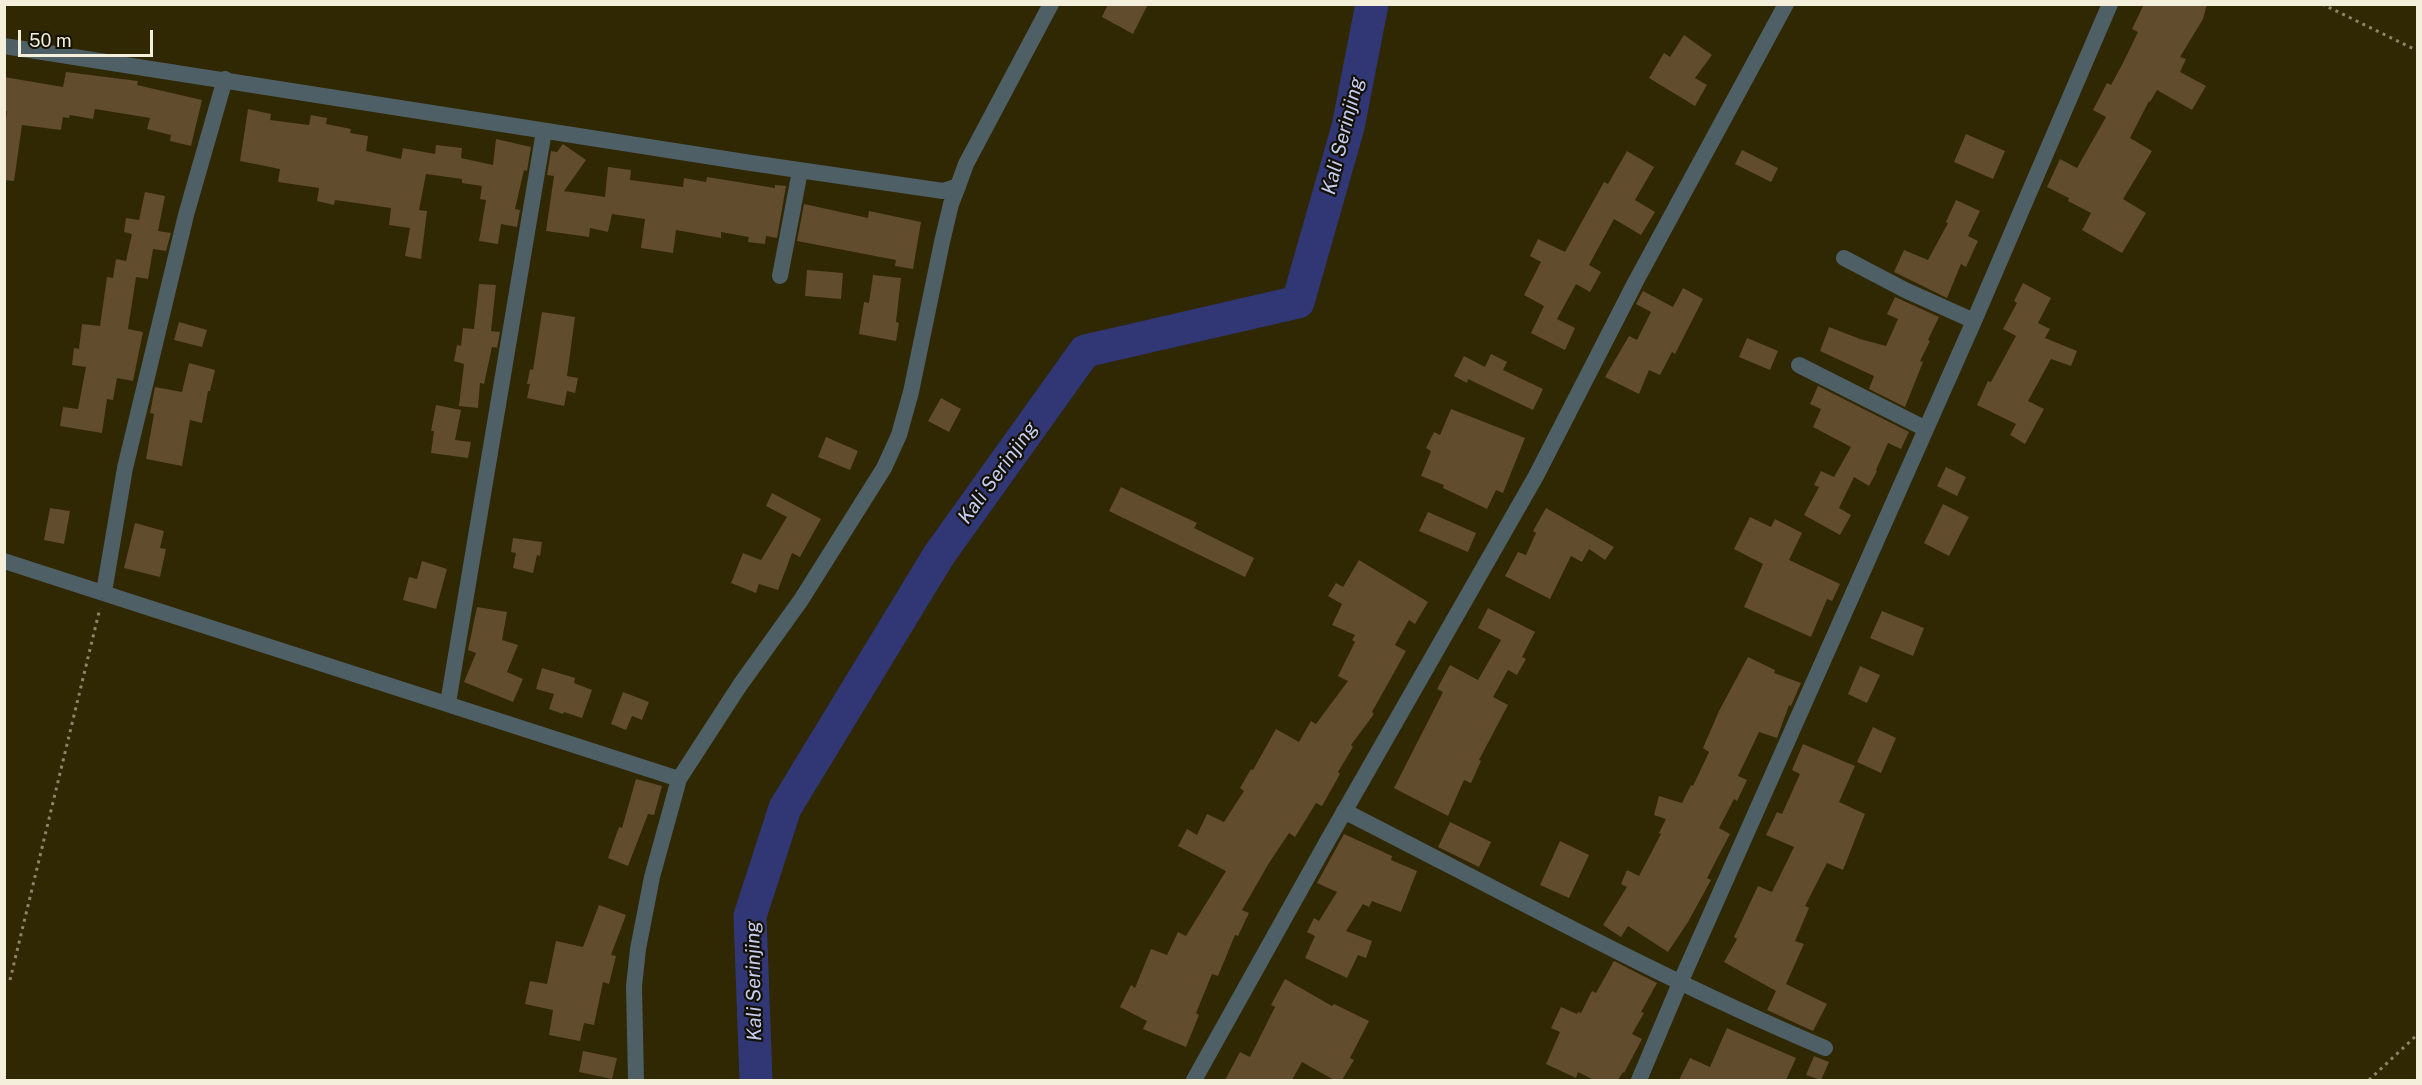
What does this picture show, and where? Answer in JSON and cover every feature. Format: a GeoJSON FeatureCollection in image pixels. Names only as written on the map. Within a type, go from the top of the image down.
{"type":"FeatureCollection","features":[{"type":"Feature","properties":{"kind":"street"},"geometry":{"type":"LineString","coordinates":[[636,1080],[634,986],[638,949],[652,877],[679,779],[740,685],[801,600],[884,468],[899,435],[911,392],[951,204],[966,164],[1051,4]]}},
{"type":"Feature","properties":{"kind":"street"},"geometry":{"type":"LineString","coordinates":[[1194,1080],[1344,811],[1536,476],[1636,281],[1786,4]]}},
{"type":"Feature","properties":{"kind":"street"},"geometry":{"type":"LineString","coordinates":[[1639,1080],[1680,982],[1974,321],[2110,4]]}},
{"type":"Feature","properties":{"kind":"street"},"geometry":{"type":"LineString","coordinates":[[4,46],[800,171],[943,191],[958,186]]}},
{"type":"Feature","properties":{"kind":"street"},"geometry":{"type":"LineString","coordinates":[[104,592],[125,468],[186,215],[225,79]]}},
{"type":"Feature","properties":{"kind":"street"},"geometry":{"type":"LineString","coordinates":[[448,703],[544,131]]}},
{"type":"Feature","properties":{"kind":"street"},"geometry":{"type":"LineString","coordinates":[[780,276],[800,171]]}},
{"type":"Feature","properties":{"kind":"street"},"geometry":{"type":"LineString","coordinates":[[1844,258],[1905,290],[1974,321]]}},
{"type":"Feature","properties":{"kind":"street"},"geometry":{"type":"LineString","coordinates":[[1799,365],[1926,429]]}},
{"type":"Feature","properties":{"kind":"street"},"geometry":{"type":"LineString","coordinates":[[4,561],[679,779]]}},
{"type":"Feature","properties":{"kind":"street"},"geometry":{"type":"LineString","coordinates":[[1344,811],[1680,982],[1825,1048]]}},
{"type":"Feature","properties":{"kind":"path"},"geometry":{"type":"LineString","coordinates":[[2322,4],[2418,51]]}},
{"type":"Feature","properties":{"kind":"path"},"geometry":{"type":"LineString","coordinates":[[10,980],[104,592]]}},
{"type":"Feature","properties":{"kind":"path"},"geometry":{"type":"LineString","coordinates":[[2369,1080],[2418,1034]]}},
{"type":"Feature","properties":{"kind":"building"},"geometry":{"type":"Polygon","coordinates":[[[1108,4],[1148,4],[1133,34],[1102,17],[1108,4]]]}},
{"type":"Feature","properties":{"kind":"building"},"geometry":{"type":"Polygon","coordinates":[[[2144,4],[2207,4],[2203,19],[2180,57],[2186,59],[2180,72],[2206,86],[2192,110],[2157,90],[2130,138],[2152,151],[2123,199],[2146,213],[2122,253],[2082,230],[2091,213],[2047,187],[2060,159],[2077,168],[2106,117],[2093,110],[2107,83],[2111,85],[2138,32],[2132,29],[2144,4]]]}},
{"type":"Feature","properties":{"kind":"building"},"geometry":{"type":"Polygon","coordinates":[[[1684,35],[1712,55],[1695,78],[1707,85],[1695,106],[1649,78],[1664,53],[1670,57],[1684,35]]]}},
{"type":"Feature","properties":{"kind":"building"},"geometry":{"type":"Polygon","coordinates":[[[66,72],[138,81],[137,85],[202,100],[191,146],[170,141],[171,135],[147,129],[150,118],[95,109],[93,119],[70,115],[69,118],[63,117],[61,130],[22,125],[14,181],[4,180],[4,133],[7,111],[4,111],[4,77],[63,87],[66,72]]]}},
{"type":"Feature","properties":{"kind":"building"},"geometry":{"type":"Polygon","coordinates":[[[248,109],[271,114],[270,120],[309,125],[311,115],[327,118],[326,124],[351,129],[350,133],[368,136],[366,151],[401,159],[403,148],[435,154],[436,145],[462,148],[461,158],[493,165],[496,139],[531,147],[527,171],[524,170],[515,209],[520,210],[517,227],[501,224],[498,244],[479,241],[486,200],[480,199],[482,186],[462,183],[462,179],[426,174],[419,210],[427,211],[421,259],[405,256],[410,228],[389,225],[391,208],[335,200],[334,205],[317,201],[319,188],[278,182],[280,169],[240,161],[248,109]]]}},
{"type":"Feature","properties":{"kind":"building"},"geometry":{"type":"Polygon","coordinates":[[[1966,134],[2005,151],[1993,179],[1954,162],[1966,134]]]}},
{"type":"Feature","properties":{"kind":"building"},"geometry":{"type":"Polygon","coordinates":[[[563,144],[586,160],[564,191],[605,197],[608,167],[631,170],[630,180],[683,187],[684,178],[706,182],[707,177],[775,188],[775,185],[786,186],[777,238],[766,236],[765,244],[748,242],[749,237],[721,232],[721,238],[676,230],[673,253],[641,248],[645,219],[612,214],[608,232],[590,228],[589,237],[546,231],[554,176],[547,175],[551,151],[557,152],[563,144]]]}},
{"type":"Feature","properties":{"kind":"building"},"geometry":{"type":"Polygon","coordinates":[[[1742,150],[1778,168],[1771,182],[1735,164],[1742,150]]]}},
{"type":"Feature","properties":{"kind":"building"},"geometry":{"type":"Polygon","coordinates":[[[1627,151],[1654,167],[1635,200],[1655,212],[1641,235],[1614,219],[1589,265],[1601,272],[1590,292],[1576,284],[1557,319],[1575,328],[1565,350],[1531,333],[1544,306],[1524,295],[1541,262],[1530,256],[1538,239],[1565,252],[1604,182],[1608,184],[1627,151]]]}},
{"type":"Feature","properties":{"kind":"building"},"geometry":{"type":"Polygon","coordinates":[[[145,192],[165,196],[158,231],[171,233],[166,251],[153,249],[148,279],[136,277],[128,329],[143,332],[133,381],[117,378],[113,400],[107,399],[102,433],[60,426],[63,407],[78,409],[86,367],[72,365],[74,348],[79,349],[82,324],[100,326],[107,277],[113,278],[116,259],[126,261],[132,234],[124,232],[126,218],[139,220],[145,192]]]}},
{"type":"Feature","properties":{"kind":"building"},"geometry":{"type":"Polygon","coordinates":[[[1956,200],[1980,211],[1968,236],[1978,241],[1966,267],[1961,264],[1947,298],[1894,272],[1904,250],[1928,260],[1948,223],[1946,222],[1956,200]]]}},
{"type":"Feature","properties":{"kind":"building"},"geometry":{"type":"Polygon","coordinates":[[[804,204],[868,218],[869,211],[921,222],[913,269],[895,266],[896,260],[797,241],[804,204]]]}},
{"type":"Feature","properties":{"kind":"building"},"geometry":{"type":"Polygon","coordinates":[[[807,270],[843,273],[841,299],[805,296],[807,270]]]}},
{"type":"Feature","properties":{"kind":"building"},"geometry":{"type":"Polygon","coordinates":[[[873,275],[901,278],[896,341],[859,334],[864,302],[869,303],[873,275]]]}},
{"type":"Feature","properties":{"kind":"building"},"geometry":{"type":"Polygon","coordinates":[[[2023,283],[2051,298],[2038,323],[2050,329],[2045,338],[2077,351],[2071,366],[2051,359],[2028,401],[2044,409],[2025,444],[2010,435],[2016,424],[1977,405],[1988,381],[1991,382],[2016,336],[2003,329],[2017,303],[2014,301],[2023,283]]]}},
{"type":"Feature","properties":{"kind":"building"},"geometry":{"type":"Polygon","coordinates":[[[479,284],[496,285],[491,331],[500,332],[497,348],[492,347],[484,384],[480,383],[478,408],[459,406],[464,364],[454,361],[457,345],[461,346],[463,328],[474,329],[479,284]]]}},
{"type":"Feature","properties":{"kind":"building"},"geometry":{"type":"Polygon","coordinates":[[[1683,288],[1703,299],[1675,354],[1672,352],[1660,375],[1649,370],[1639,394],[1605,377],[1629,336],[1637,340],[1651,312],[1636,304],[1643,291],[1673,307],[1683,288]]]}},
{"type":"Feature","properties":{"kind":"building"},"geometry":{"type":"Polygon","coordinates":[[[1895,297],[1939,317],[1920,361],[1923,362],[1905,407],[1869,389],[1874,376],[1820,351],[1829,327],[1886,346],[1898,319],[1887,314],[1895,297]]]}},
{"type":"Feature","properties":{"kind":"building"},"geometry":{"type":"Polygon","coordinates":[[[542,312],[575,317],[567,376],[578,378],[575,393],[567,391],[564,406],[527,398],[530,384],[527,384],[530,369],[533,370],[542,312]]]}},
{"type":"Feature","properties":{"kind":"building"},"geometry":{"type":"Polygon","coordinates":[[[179,322],[207,330],[202,347],[174,340],[179,322]]]}},
{"type":"Feature","properties":{"kind":"building"},"geometry":{"type":"Polygon","coordinates":[[[1747,338],[1778,351],[1770,370],[1739,357],[1747,338]]]}},
{"type":"Feature","properties":{"kind":"building"},"geometry":{"type":"Polygon","coordinates":[[[1491,354],[1507,362],[1503,370],[1543,389],[1533,410],[1468,379],[1467,383],[1454,376],[1464,356],[1485,367],[1491,354]]]}},
{"type":"Feature","properties":{"kind":"building"},"geometry":{"type":"Polygon","coordinates":[[[189,363],[215,370],[202,423],[190,420],[182,466],[146,459],[154,414],[150,413],[155,387],[182,392],[189,363]]]}},
{"type":"Feature","properties":{"kind":"building"},"geometry":{"type":"Polygon","coordinates":[[[1818,386],[1909,432],[1901,449],[1888,443],[1869,486],[1854,477],[1839,508],[1851,515],[1840,535],[1804,515],[1819,487],[1814,485],[1821,471],[1834,477],[1851,447],[1813,427],[1821,409],[1810,404],[1818,386]]]}},
{"type":"Feature","properties":{"kind":"building"},"geometry":{"type":"Polygon","coordinates":[[[941,398],[961,409],[949,432],[928,421],[941,398]]]}},
{"type":"Feature","properties":{"kind":"building"},"geometry":{"type":"Polygon","coordinates":[[[436,405],[461,410],[455,440],[471,442],[468,458],[431,453],[434,431],[431,431],[436,405]]]}},
{"type":"Feature","properties":{"kind":"building"},"geometry":{"type":"Polygon","coordinates":[[[1451,409],[1525,438],[1503,493],[1496,490],[1487,509],[1443,488],[1444,485],[1421,476],[1431,451],[1426,448],[1434,432],[1440,435],[1451,409]]]}},
{"type":"Feature","properties":{"kind":"building"},"geometry":{"type":"Polygon","coordinates":[[[826,437],[858,451],[850,470],[818,457],[826,437]]]}},
{"type":"Feature","properties":{"kind":"building"},"geometry":{"type":"Polygon","coordinates":[[[1946,467],[1966,477],[1957,496],[1937,486],[1946,467]]]}},
{"type":"Feature","properties":{"kind":"building"},"geometry":{"type":"Polygon","coordinates":[[[1121,487],[1197,523],[1194,528],[1254,558],[1245,577],[1109,511],[1121,487]]]}},
{"type":"Feature","properties":{"kind":"building"},"geometry":{"type":"Polygon","coordinates":[[[772,493],[821,519],[800,557],[792,553],[778,590],[759,584],[756,593],[731,583],[743,553],[761,560],[787,517],[766,506],[772,493]]]}},
{"type":"Feature","properties":{"kind":"building"},"geometry":{"type":"Polygon","coordinates":[[[1943,504],[1969,517],[1949,556],[1924,543],[1943,504]]]}},
{"type":"Feature","properties":{"kind":"building"},"geometry":{"type":"Polygon","coordinates":[[[50,508],[70,511],[64,544],[44,540],[50,508]]]}},
{"type":"Feature","properties":{"kind":"building"},"geometry":{"type":"Polygon","coordinates":[[[1546,508],[1614,547],[1605,560],[1589,549],[1582,562],[1571,556],[1550,599],[1505,576],[1518,552],[1526,555],[1536,533],[1533,531],[1546,508]]]}},
{"type":"Feature","properties":{"kind":"building"},"geometry":{"type":"Polygon","coordinates":[[[1428,512],[1476,533],[1468,552],[1419,531],[1428,512]]]}},
{"type":"Feature","properties":{"kind":"building"},"geometry":{"type":"Polygon","coordinates":[[[1750,517],[1771,527],[1775,519],[1802,533],[1789,560],[1840,584],[1832,601],[1827,599],[1811,637],[1744,607],[1763,564],[1734,549],[1750,517]]]}},
{"type":"Feature","properties":{"kind":"building"},"geometry":{"type":"Polygon","coordinates":[[[135,523],[164,531],[160,548],[166,549],[160,577],[124,568],[135,523]]]}},
{"type":"Feature","properties":{"kind":"building"},"geometry":{"type":"Polygon","coordinates":[[[513,538],[542,542],[540,556],[537,555],[533,573],[513,568],[516,553],[511,552],[513,538]]]}},
{"type":"Feature","properties":{"kind":"building"},"geometry":{"type":"Polygon","coordinates":[[[1359,560],[1428,602],[1415,624],[1409,620],[1395,645],[1406,651],[1372,712],[1374,714],[1351,745],[1353,747],[1322,806],[1316,803],[1295,837],[1289,833],[1242,910],[1249,913],[1238,936],[1235,935],[1218,976],[1212,974],[1196,1013],[1199,1015],[1186,1047],[1143,1029],[1147,1021],[1120,1007],[1131,985],[1135,988],[1151,949],[1167,955],[1178,932],[1186,936],[1226,871],[1178,846],[1187,829],[1197,835],[1207,814],[1224,822],[1244,791],[1240,788],[1276,729],[1299,742],[1311,721],[1316,724],[1348,681],[1338,676],[1355,642],[1352,640],[1355,635],[1332,625],[1342,604],[1328,596],[1336,583],[1343,587],[1359,560]]]}},
{"type":"Feature","properties":{"kind":"building"},"geometry":{"type":"Polygon","coordinates":[[[422,561],[447,569],[436,609],[403,600],[409,577],[417,579],[422,561]]]}},
{"type":"Feature","properties":{"kind":"building"},"geometry":{"type":"Polygon","coordinates":[[[477,607],[507,612],[502,640],[518,645],[507,672],[523,679],[513,702],[464,682],[476,653],[468,650],[477,607]]]}},
{"type":"Feature","properties":{"kind":"building"},"geometry":{"type":"Polygon","coordinates":[[[1488,608],[1535,632],[1522,657],[1526,659],[1517,675],[1508,670],[1493,697],[1508,705],[1479,760],[1481,761],[1471,783],[1464,780],[1448,816],[1394,788],[1443,692],[1437,689],[1450,665],[1478,680],[1501,640],[1478,628],[1488,608]]]}},
{"type":"Feature","properties":{"kind":"building"},"geometry":{"type":"Polygon","coordinates":[[[1882,611],[1924,628],[1913,656],[1870,638],[1882,611]]]}},
{"type":"Feature","properties":{"kind":"building"},"geometry":{"type":"Polygon","coordinates":[[[1748,657],[1775,670],[1774,673],[1801,683],[1791,706],[1789,705],[1777,738],[1759,732],[1738,776],[1747,780],[1737,801],[1734,799],[1719,828],[1730,834],[1707,878],[1711,880],[1668,952],[1628,926],[1621,937],[1603,925],[1627,887],[1621,884],[1627,870],[1639,876],[1661,834],[1659,833],[1666,819],[1654,815],[1659,796],[1682,803],[1691,785],[1693,786],[1709,752],[1703,748],[1719,711],[1748,657]]]}},
{"type":"Feature","properties":{"kind":"building"},"geometry":{"type":"Polygon","coordinates":[[[1860,666],[1880,675],[1867,703],[1848,694],[1860,666]]]}},
{"type":"Feature","properties":{"kind":"building"},"geometry":{"type":"Polygon","coordinates":[[[542,668],[575,678],[574,683],[592,690],[582,718],[549,709],[554,694],[536,689],[542,668]]]}},
{"type":"Feature","properties":{"kind":"building"},"geometry":{"type":"Polygon","coordinates":[[[623,692],[649,702],[642,720],[632,716],[626,730],[611,724],[623,692]]]}},
{"type":"Feature","properties":{"kind":"building"},"geometry":{"type":"Polygon","coordinates":[[[1873,727],[1896,738],[1881,773],[1857,762],[1873,727]]]}},
{"type":"Feature","properties":{"kind":"building"},"geometry":{"type":"Polygon","coordinates":[[[1803,744],[1855,766],[1839,802],[1865,814],[1843,870],[1827,863],[1805,906],[1809,908],[1795,941],[1804,944],[1786,984],[1827,1004],[1813,1031],[1767,1010],[1776,991],[1724,962],[1737,939],[1734,937],[1758,886],[1772,892],[1794,847],[1766,835],[1777,812],[1782,814],[1800,774],[1792,770],[1803,744]]]}},
{"type":"Feature","properties":{"kind":"building"},"geometry":{"type":"Polygon","coordinates":[[[636,779],[662,786],[654,815],[648,814],[628,866],[608,858],[619,827],[622,828],[636,779]]]}},
{"type":"Feature","properties":{"kind":"building"},"geometry":{"type":"Polygon","coordinates":[[[1450,822],[1491,842],[1479,867],[1438,847],[1450,822]]]}},
{"type":"Feature","properties":{"kind":"building"},"geometry":{"type":"Polygon","coordinates":[[[1344,834],[1392,856],[1391,860],[1417,871],[1401,912],[1372,901],[1369,907],[1363,904],[1346,931],[1372,941],[1366,958],[1358,955],[1347,978],[1305,958],[1315,936],[1307,932],[1314,918],[1319,921],[1337,892],[1317,883],[1344,834]]]}},
{"type":"Feature","properties":{"kind":"building"},"geometry":{"type":"Polygon","coordinates":[[[1560,841],[1589,855],[1569,898],[1540,885],[1560,841]]]}},
{"type":"Feature","properties":{"kind":"building"},"geometry":{"type":"Polygon","coordinates":[[[599,905],[626,915],[611,955],[616,956],[609,984],[603,982],[594,1025],[584,1023],[580,1041],[549,1035],[553,1010],[525,1004],[530,981],[547,984],[556,941],[583,947],[599,905]]]}},
{"type":"Feature","properties":{"kind":"building"},"geometry":{"type":"Polygon","coordinates":[[[1614,961],[1657,983],[1632,1034],[1642,1039],[1624,1073],[1618,1080],[1594,1080],[1578,1072],[1576,1078],[1546,1064],[1560,1032],[1551,1028],[1561,1007],[1577,1014],[1581,1013],[1592,991],[1596,993],[1614,961]]]}},
{"type":"Feature","properties":{"kind":"building"},"geometry":{"type":"Polygon","coordinates":[[[1285,979],[1332,1006],[1334,1004],[1369,1021],[1350,1058],[1354,1060],[1342,1080],[1334,1080],[1302,1062],[1292,1080],[1225,1080],[1240,1052],[1250,1057],[1275,1007],[1271,1005],[1285,979]]]}},
{"type":"Feature","properties":{"kind":"building"},"geometry":{"type":"Polygon","coordinates":[[[1727,1028],[1796,1058],[1786,1080],[1679,1080],[1690,1058],[1710,1067],[1727,1028]]]}},
{"type":"Feature","properties":{"kind":"building"},"geometry":{"type":"Polygon","coordinates":[[[583,1051],[617,1058],[612,1079],[579,1072],[583,1051]]]}},
{"type":"Feature","properties":{"kind":"building"},"geometry":{"type":"Polygon","coordinates":[[[1814,1056],[1829,1062],[1821,1080],[1806,1075],[1814,1056]]]}},
{"type":"Feature","properties":{"kind":"waterway","name":"Kali Serinjing"},"geometry":{"type":"LineString","coordinates":[[756,1080],[750,916],[785,808],[939,555],[1085,351],[1298,302],[1348,127],[1372,4]]}}]}
